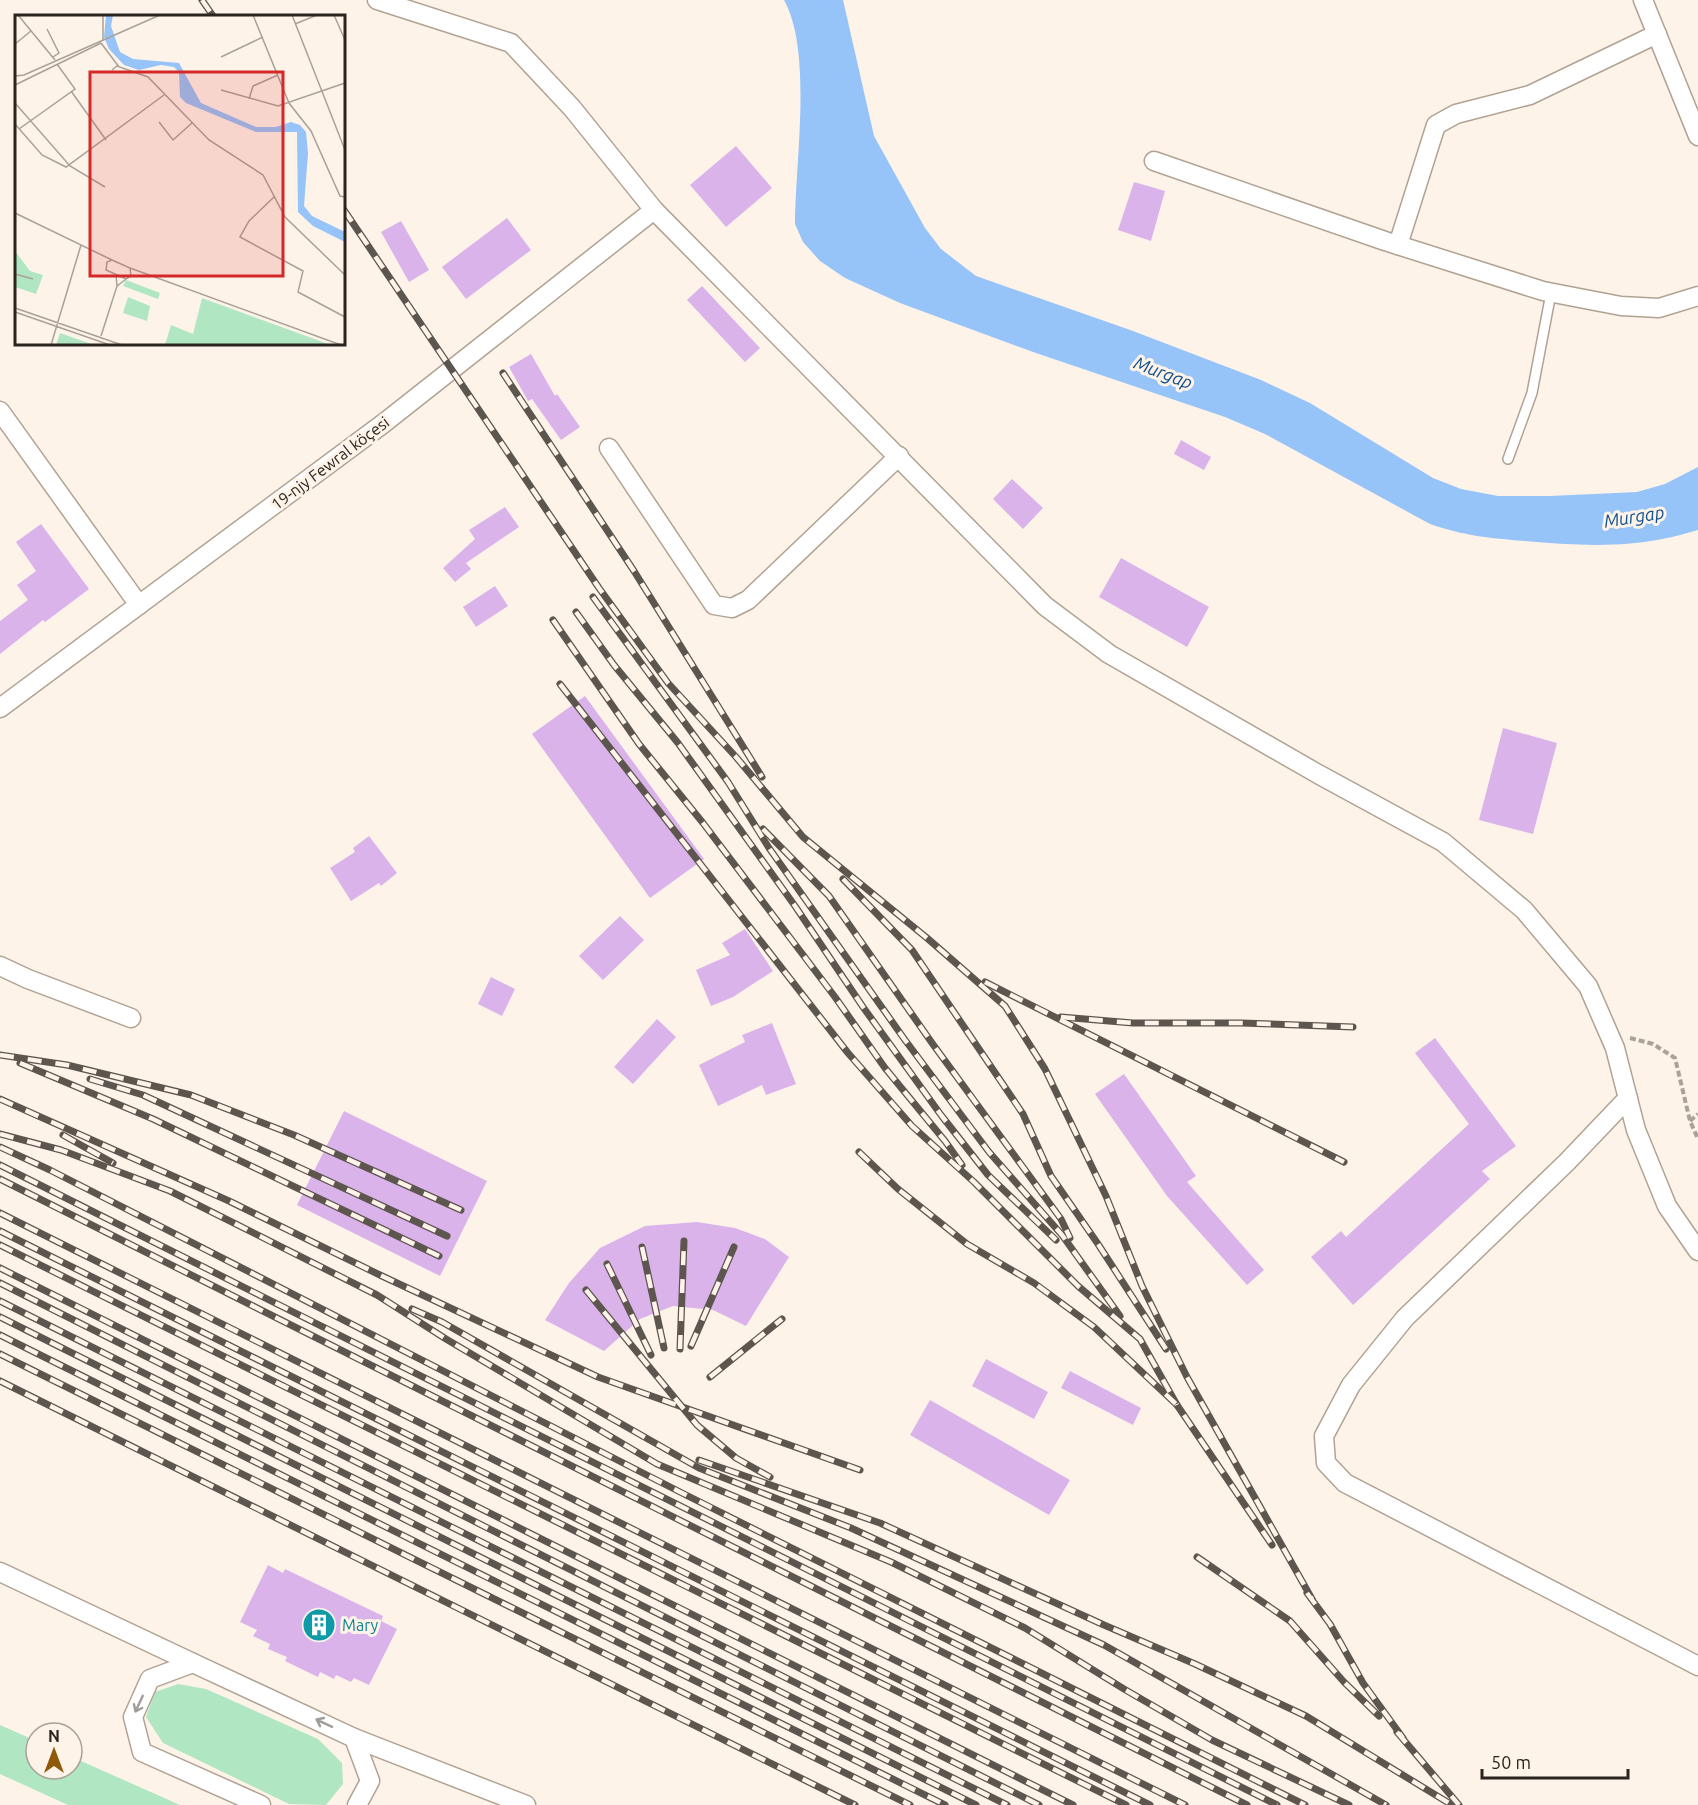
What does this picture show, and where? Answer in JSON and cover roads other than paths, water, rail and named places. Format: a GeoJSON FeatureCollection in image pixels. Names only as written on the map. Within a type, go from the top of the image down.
{"type":"FeatureCollection","features":[{"type":"Feature","properties":{"kind":"street"},"geometry":{"type":"LineString","coordinates":[[377,0],[511,44],[572,108],[654,210],[1045,606],[1109,654],[1443,842],[1524,910],[1588,986],[1616,1048],[1636,1130],[1667,1206],[1698,1251]]}},
{"type":"Feature","properties":{"kind":"street"},"geometry":{"type":"LineString","coordinates":[[1643,0],[1698,136]]}},
{"type":"Feature","properties":{"kind":"street"},"geometry":{"type":"LineString","coordinates":[[1398,245],[1436,125],[1456,114],[1530,95],[1657,34]]}},
{"type":"Feature","properties":{"kind":"street"},"geometry":{"type":"LineString","coordinates":[[1154,160],[1398,245],[1551,293],[1621,306],[1659,308],[1698,296]]}},
{"type":"Feature","properties":{"kind":"street","name":"19-njy Fewral köçesi"},"geometry":{"type":"LineString","coordinates":[[0,708],[384,423],[654,210]]}},
{"type":"Feature","properties":{"kind":"street"},"geometry":{"type":"LineString","coordinates":[[0,411],[139,606]]}},
{"type":"Feature","properties":{"kind":"street"},"geometry":{"type":"LineString","coordinates":[[609,448],[714,604],[732,608],[748,600],[899,456]]}},
{"type":"Feature","properties":{"kind":"street"},"geometry":{"type":"LineString","coordinates":[[0,966],[131,1018]]}},
{"type":"Feature","properties":{"kind":"street"},"geometry":{"type":"LineString","coordinates":[[1628,1098],[1567,1162],[1405,1317],[1351,1385],[1324,1437],[1326,1463],[1345,1483],[1698,1666]]}},
{"type":"Feature","properties":{"kind":"street"},"geometry":{"type":"LineString","coordinates":[[0,1572],[354,1738],[526,1805]]}},
{"type":"Feature","properties":{"kind":"street"},"geometry":{"type":"LineString","coordinates":[[193,1664],[150,1679],[133,1716],[142,1752],[261,1805]]}},
{"type":"Feature","properties":{"kind":"street"},"geometry":{"type":"LineString","coordinates":[[354,1738],[370,1780],[357,1805]]}},
{"type":"Feature","properties":{"kind":"street"},"geometry":{"type":"LineString","coordinates":[[217,1786],[228,1805]]}},
{"type":"Feature","properties":{"kind":"lane"},"geometry":{"type":"LineString","coordinates":[[1508,459],[1532,393],[1551,293]]}},
{"type":"Feature","properties":{"kind":"water","name":"Murgap"},"geometry":{"type":"Polygon","coordinates":[[[784,0],[843,0],[874,136],[925,228],[941,249],[976,276],[1133,331],[1261,380],[1310,403],[1433,478],[1461,489],[1498,496],[1637,492],[1665,484],[1698,467],[1698,530],[1645,542],[1594,545],[1500,539],[1443,528],[1430,524],[1265,434],[1225,417],[1036,353],[900,303],[845,278],[820,261],[803,242],[795,224],[800,78],[793,22],[784,0]]]}},
{"type":"Feature","properties":{"kind":"railway"},"geometry":{"type":"LineString","coordinates":[[202,0],[212,15]]}},
{"type":"Feature","properties":{"kind":"railway"},"geometry":{"type":"LineString","coordinates":[[345,211],[599,588],[668,683],[736,757],[803,837],[927,938],[1005,1006],[1045,1069],[1106,1196],[1142,1286],[1187,1377],[1312,1599]]}},
{"type":"Feature","properties":{"kind":"railway"},"geometry":{"type":"LineString","coordinates":[[503,373],[634,571],[762,777]]}},
{"type":"Feature","properties":{"kind":"railway"},"geometry":{"type":"LineString","coordinates":[[593,597],[728,782],[769,848],[905,1040],[989,1152],[1062,1235],[1120,1316]]}},
{"type":"Feature","properties":{"kind":"railway"},"geometry":{"type":"LineString","coordinates":[[576,612],[614,665],[678,743],[941,1115],[988,1175],[1056,1240]]}},
{"type":"Feature","properties":{"kind":"railway"},"geometry":{"type":"LineString","coordinates":[[553,620],[639,744],[703,823],[835,997],[885,1068],[962,1165]]}},
{"type":"Feature","properties":{"kind":"railway"},"geometry":{"type":"LineString","coordinates":[[560,684],[848,1053],[912,1126],[974,1182],[1078,1286],[1140,1339],[1177,1405]]}},
{"type":"Feature","properties":{"kind":"railway"},"geometry":{"type":"LineString","coordinates":[[763,829],[829,896],[932,1043],[1061,1219],[1070,1238]]}},
{"type":"Feature","properties":{"kind":"railway"},"geometry":{"type":"LineString","coordinates":[[843,879],[912,950],[1023,1114],[1051,1176],[1166,1349]]}},
{"type":"Feature","properties":{"kind":"railway"},"geometry":{"type":"LineString","coordinates":[[985,982],[1344,1162]]}},
{"type":"Feature","properties":{"kind":"railway"},"geometry":{"type":"LineString","coordinates":[[1061,1017],[1133,1023],[1241,1023],[1353,1027]]}},
{"type":"Feature","properties":{"kind":"railway"},"geometry":{"type":"LineString","coordinates":[[0,1055],[67,1065],[191,1095],[294,1135],[461,1210]]}},
{"type":"Feature","properties":{"kind":"railway"},"geometry":{"type":"LineString","coordinates":[[20,1063],[153,1119],[439,1256]]}},
{"type":"Feature","properties":{"kind":"railway"},"geometry":{"type":"LineString","coordinates":[[90,1079],[143,1095],[447,1236]]}},
{"type":"Feature","properties":{"kind":"railway"},"geometry":{"type":"LineString","coordinates":[[0,1099],[229,1201],[382,1276],[598,1377],[860,1470]]}},
{"type":"Feature","properties":{"kind":"railway"},"geometry":{"type":"LineString","coordinates":[[0,1134],[61,1150],[170,1191],[377,1295],[446,1339],[657,1464],[891,1562],[1025,1628],[1212,1740],[1349,1805]]}},
{"type":"Feature","properties":{"kind":"railway"},"geometry":{"type":"LineString","coordinates":[[63,1135],[113,1163]]}},
{"type":"Feature","properties":{"kind":"railway"},"geometry":{"type":"LineString","coordinates":[[0,1147],[50,1170],[682,1493],[1305,1805]]}},
{"type":"Feature","properties":{"kind":"railway"},"geometry":{"type":"LineString","coordinates":[[859,1152],[898,1189],[967,1244],[1034,1283],[1094,1327],[1177,1405],[1272,1545]]}},
{"type":"Feature","properties":{"kind":"railway"},"geometry":{"type":"LineString","coordinates":[[0,1165],[1277,1805]]}},
{"type":"Feature","properties":{"kind":"railway"},"geometry":{"type":"LineString","coordinates":[[0,1179],[1247,1805]]}},
{"type":"Feature","properties":{"kind":"railway"},"geometry":{"type":"LineString","coordinates":[[0,1213],[1185,1805]]}},
{"type":"Feature","properties":{"kind":"railway"},"geometry":{"type":"LineString","coordinates":[[0,1231],[1150,1805]]}},
{"type":"Feature","properties":{"kind":"railway"},"geometry":{"type":"LineString","coordinates":[[680,1349],[684,1241]]}},
{"type":"Feature","properties":{"kind":"railway"},"geometry":{"type":"LineString","coordinates":[[0,1245],[1126,1805]]}},
{"type":"Feature","properties":{"kind":"railway"},"geometry":{"type":"LineString","coordinates":[[642,1247],[664,1348]]}},
{"type":"Feature","properties":{"kind":"railway"},"geometry":{"type":"LineString","coordinates":[[691,1346],[734,1247]]}},
{"type":"Feature","properties":{"kind":"railway"},"geometry":{"type":"LineString","coordinates":[[607,1264],[651,1355]]}},
{"type":"Feature","properties":{"kind":"railway"},"geometry":{"type":"LineString","coordinates":[[0,1268],[1073,1805]]}},
{"type":"Feature","properties":{"kind":"railway"},"geometry":{"type":"LineString","coordinates":[[0,1283],[1039,1805]]}},
{"type":"Feature","properties":{"kind":"railway"},"geometry":{"type":"LineString","coordinates":[[586,1290],[697,1425],[736,1458],[770,1477]]}},
{"type":"Feature","properties":{"kind":"railway"},"geometry":{"type":"LineString","coordinates":[[0,1301],[1007,1805]]}},
{"type":"Feature","properties":{"kind":"railway"},"geometry":{"type":"LineString","coordinates":[[412,1309],[442,1322],[699,1468],[851,1528],[1104,1645],[1386,1805]]}},
{"type":"Feature","properties":{"kind":"railway"},"geometry":{"type":"LineString","coordinates":[[0,1317],[976,1805]]}},
{"type":"Feature","properties":{"kind":"railway"},"geometry":{"type":"LineString","coordinates":[[710,1377],[782,1319]]}},
{"type":"Feature","properties":{"kind":"railway"},"geometry":{"type":"LineString","coordinates":[[0,1335],[945,1805]]}},
{"type":"Feature","properties":{"kind":"railway"},"geometry":{"type":"LineString","coordinates":[[0,1354],[910,1805]]}},
{"type":"Feature","properties":{"kind":"railway"},"geometry":{"type":"LineString","coordinates":[[0,1381],[855,1805]]}},
{"type":"Feature","properties":{"kind":"railway"},"geometry":{"type":"LineString","coordinates":[[699,1460],[880,1523],[1195,1664],[1306,1716],[1452,1805]]}},
{"type":"Feature","properties":{"kind":"railway"},"geometry":{"type":"LineString","coordinates":[[1197,1557],[1290,1621],[1344,1682],[1379,1716]]}},
{"type":"Feature","properties":{"kind":"railway"},"geometry":{"type":"LineString","coordinates":[[1307,1593],[1330,1624],[1363,1683],[1403,1738]]}},
{"type":"Feature","properties":{"kind":"railway"},"geometry":{"type":"LineString","coordinates":[[1397,1732],[1459,1805]]}},
{"type":"Feature","properties":{"kind":"place","name":"Mary"},"geometry":{"type":"Point","coordinates":[319,1625]}}]}
